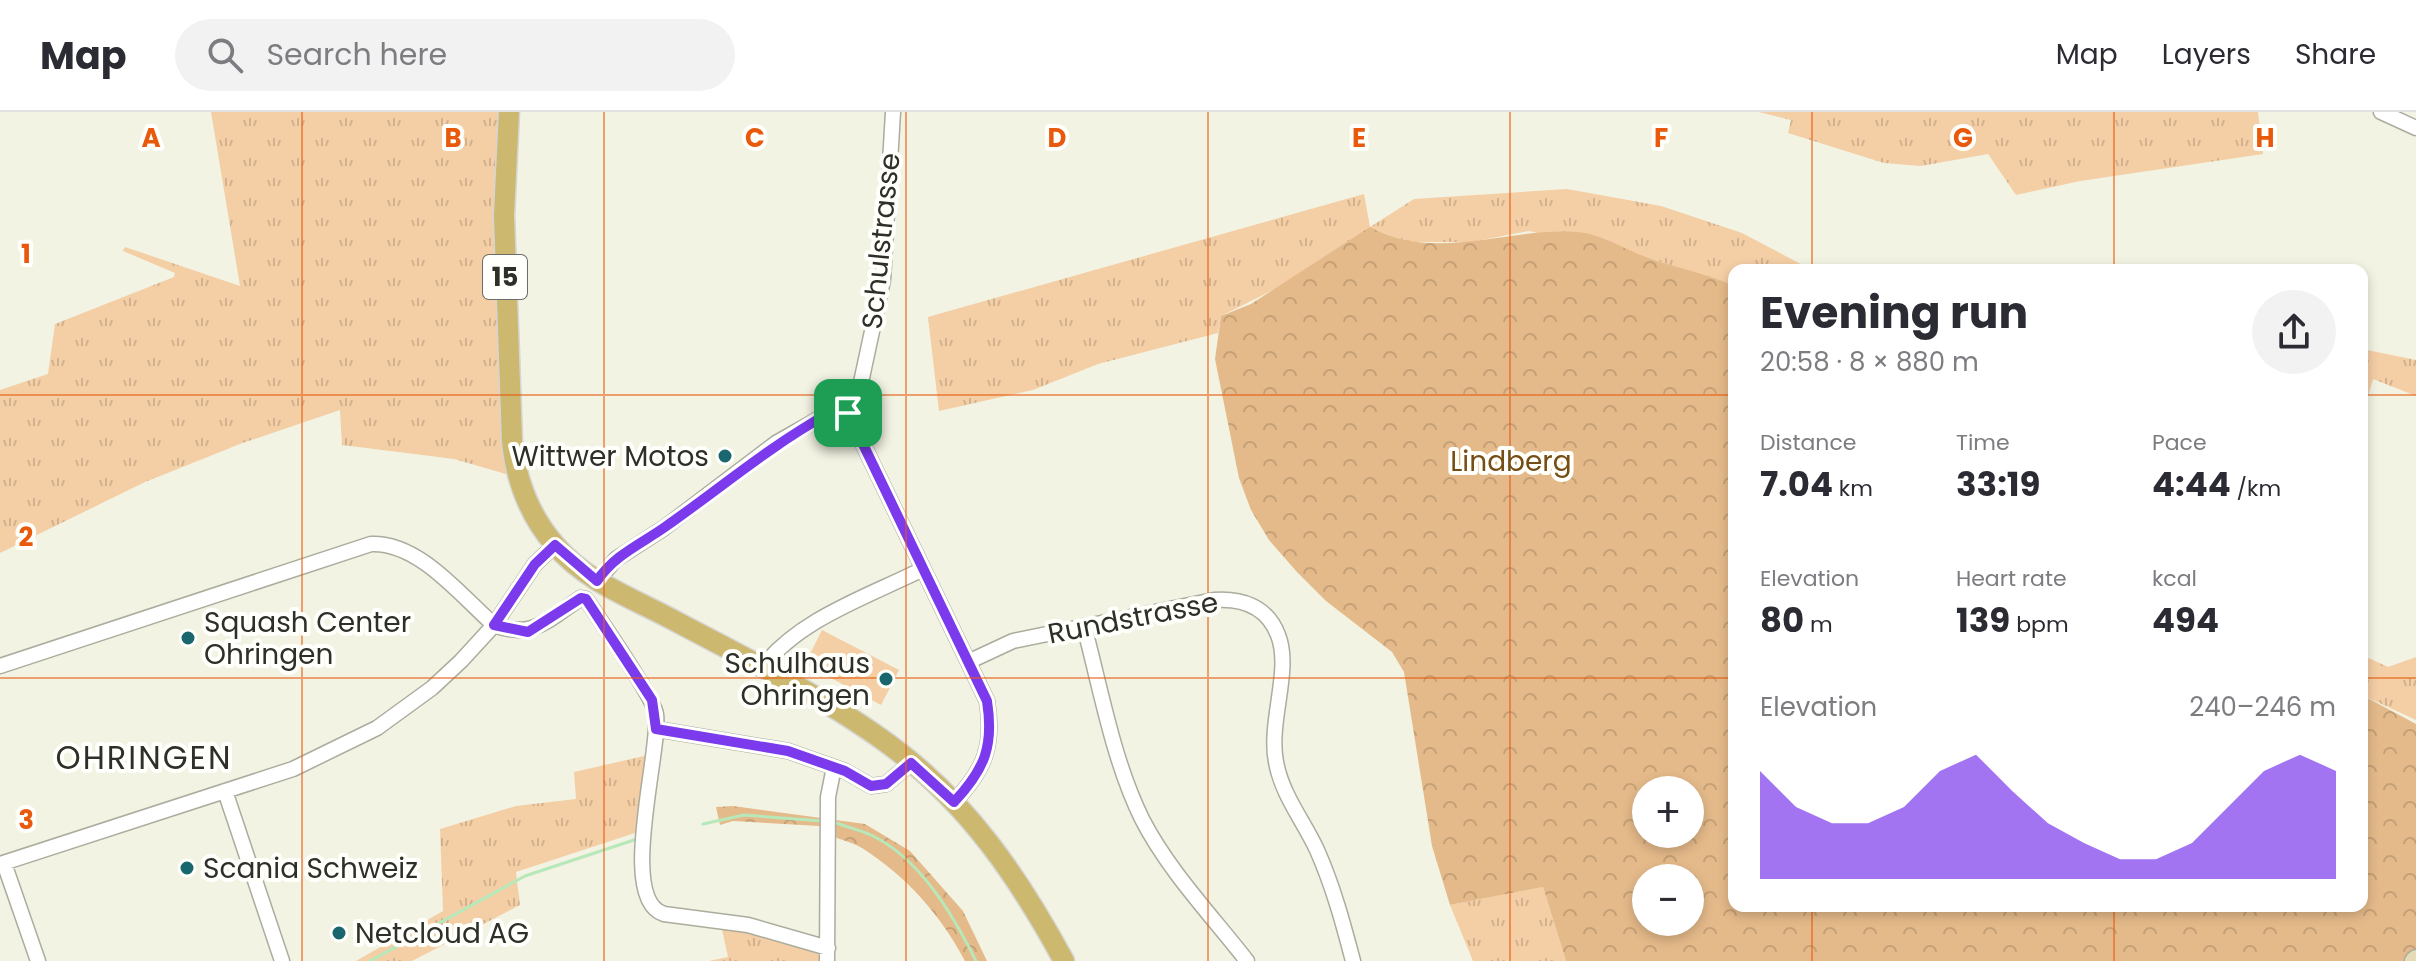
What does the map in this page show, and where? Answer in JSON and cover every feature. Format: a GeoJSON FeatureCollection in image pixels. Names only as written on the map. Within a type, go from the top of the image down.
{"type":"FeatureCollection","features":[{"type":"Feature","properties":{"kind":"main road","name":"15"},"geometry":{"type":"LineString","coordinates":[[509,112],[504,245],[513,451],[529,508],[555,545],[597,581],[859,725],[911,763],[954,802],[1001,856],[1064,961]]}},
{"type":"Feature","properties":{"kind":"street","name":"Schulstrasse"},"geometry":{"type":"LineString","coordinates":[[848,413],[857,401],[883,280],[893,112]]}},
{"type":"Feature","properties":{"kind":"street"},"geometry":{"type":"LineString","coordinates":[[2381,112],[2416,128]]}},
{"type":"Feature","properties":{"kind":"street"},"geometry":{"type":"LineString","coordinates":[[597,581],[616,559],[664,528],[776,443],[829,413],[848,413],[987,701],[991,728],[976,779],[954,802]]}},
{"type":"Feature","properties":{"kind":"street"},"geometry":{"type":"LineString","coordinates":[[0,666],[371,544],[389,543],[408,551],[494,625],[528,632],[581,598],[586,599],[652,700],[656,729],[642,857],[648,902],[656,912],[748,925],[828,954],[828,797],[834,767]]}},
{"type":"Feature","properties":{"kind":"street"},"geometry":{"type":"LineString","coordinates":[[38,961],[2,864],[293,769],[377,728],[432,688],[494,625],[535,564],[555,545]]}},
{"type":"Feature","properties":{"kind":"street"},"geometry":{"type":"LineString","coordinates":[[761,669],[774,652],[800,633],[923,569]]}},
{"type":"Feature","properties":{"kind":"street","name":"Rundstrasse"},"geometry":{"type":"LineString","coordinates":[[970,661],[1013,641],[1236,598],[1269,620],[1282,648],[1273,726],[1276,766],[1285,794],[1332,885],[1353,961]]}},
{"type":"Feature","properties":{"kind":"street"},"geometry":{"type":"LineString","coordinates":[[1084,626],[1126,780],[1143,820],[1247,961]]}},
{"type":"Feature","properties":{"kind":"street"},"geometry":{"type":"LineString","coordinates":[[656,729],[762,745],[834,767],[871,786],[886,784],[911,763]]}},
{"type":"Feature","properties":{"kind":"street"},"geometry":{"type":"LineString","coordinates":[[225,791],[282,961]]}},
{"type":"Feature","properties":{"kind":"green space"},"geometry":{"type":"Polygon","coordinates":[[[211,112],[509,112],[512,441],[506,474],[454,459],[342,445],[340,410],[240,444],[145,482],[0,553],[0,390],[48,374],[55,324],[174,277],[175,273],[123,251],[125,247],[240,286],[211,112]]]}},
{"type":"Feature","properties":{"kind":"green space"},"geometry":{"type":"Polygon","coordinates":[[[1759,112],[2258,112],[2263,154],[2080,181],[2016,195],[1988,154],[1921,166],[1884,163],[1788,133],[1791,120],[1759,112]]]}},
{"type":"Feature","properties":{"kind":"green space"},"geometry":{"type":"Polygon","coordinates":[[[1567,189],[1661,206],[1742,233],[1801,264],[1728,264],[1728,284],[1649,258],[1529,231],[1471,242],[1412,242],[1383,235],[1221,316],[1218,333],[1098,364],[1033,390],[939,411],[928,317],[1364,194],[1370,227],[1414,199],[1567,189]]]}},
{"type":"Feature","properties":{"kind":"green space","name":"Lindberg"},"geometry":{"type":"Polygon","coordinates":[[[1370,227],[1394,237],[1445,243],[1550,232],[1585,233],[1728,284],[1728,912],[2368,912],[2368,698],[2416,724],[2416,961],[1566,961],[1543,887],[1450,905],[1432,846],[1404,672],[1392,652],[1326,601],[1269,540],[1251,510],[1239,478],[1215,359],[1221,316],[1251,304],[1370,227]]]}},
{"type":"Feature","properties":{"kind":"green space"},"geometry":{"type":"Polygon","coordinates":[[[2368,350],[2416,360],[2416,396],[2373,379],[2368,396],[2368,350]]]}},
{"type":"Feature","properties":{"kind":"green space"},"geometry":{"type":"Polygon","coordinates":[[[822,630],[899,670],[881,705],[805,664],[822,630]]]}},
{"type":"Feature","properties":{"kind":"green space"},"geometry":{"type":"Polygon","coordinates":[[[2416,657],[2416,720],[2368,698],[2368,658],[2388,667],[2416,657]]]}},
{"type":"Feature","properties":{"kind":"green space"},"geometry":{"type":"Polygon","coordinates":[[[653,754],[644,830],[516,872],[520,905],[412,961],[356,961],[443,911],[440,829],[516,806],[576,799],[574,772],[653,754]]]}},
{"type":"Feature","properties":{"kind":"green space"},"geometry":{"type":"Polygon","coordinates":[[[733,806],[865,824],[910,851],[963,911],[987,961],[965,961],[945,928],[921,898],[894,871],[862,848],[829,834],[819,826],[733,821],[720,825],[716,807],[733,806]]]}},
{"type":"Feature","properties":{"kind":"green space"},"geometry":{"type":"Polygon","coordinates":[[[1543,887],[1566,961],[1473,961],[1450,905],[1543,887]]]}},
{"type":"Feature","properties":{"kind":"green space"},"geometry":{"type":"Polygon","coordinates":[[[720,920],[828,948],[827,961],[709,961],[728,957],[720,920]]]}},
{"type":"Feature","properties":{"kind":"waterway"},"geometry":{"type":"LineString","coordinates":[[703,824],[744,815],[822,821]]}},
{"type":"Feature","properties":{"kind":"waterway"},"geometry":{"type":"LineString","coordinates":[[836,823],[871,835],[905,858],[946,907],[976,961]]}},
{"type":"Feature","properties":{"kind":"waterway"},"geometry":{"type":"LineString","coordinates":[[370,961],[525,876],[637,839]]}},
{"type":"Feature","properties":{"kind":"place","name":"Wittwer Motos"},"geometry":{"type":"Point","coordinates":[725,456]}},
{"type":"Feature","properties":{"kind":"place","name":"Squash Center Ohringen"},"geometry":{"type":"Point","coordinates":[188,638]}},
{"type":"Feature","properties":{"kind":"place","name":"Schulhaus Ohringen"},"geometry":{"type":"Point","coordinates":[886,679]}},
{"type":"Feature","properties":{"kind":"place","name":"Scania Schweiz"},"geometry":{"type":"Point","coordinates":[187,868]}},
{"type":"Feature","properties":{"kind":"place","name":"Netcloud AG"},"geometry":{"type":"Point","coordinates":[339,933]}},
{"type":"Feature","properties":{"kind":"district","name":"OHRINGEN"},"geometry":{"type":"Point","coordinates":[144,757]}},
{"type":"Feature","properties":{"kind":"route"},"geometry":{"type":"LineString","coordinates":[[829,413],[848,413],[987,701],[991,728],[982,767],[976,779],[954,802],[911,763],[886,784],[871,786],[845,771],[788,751],[656,729],[652,700],[586,599],[581,598],[528,632],[494,625],[535,564],[555,545],[597,581],[616,559],[664,528],[776,443],[829,413]]}}]}
